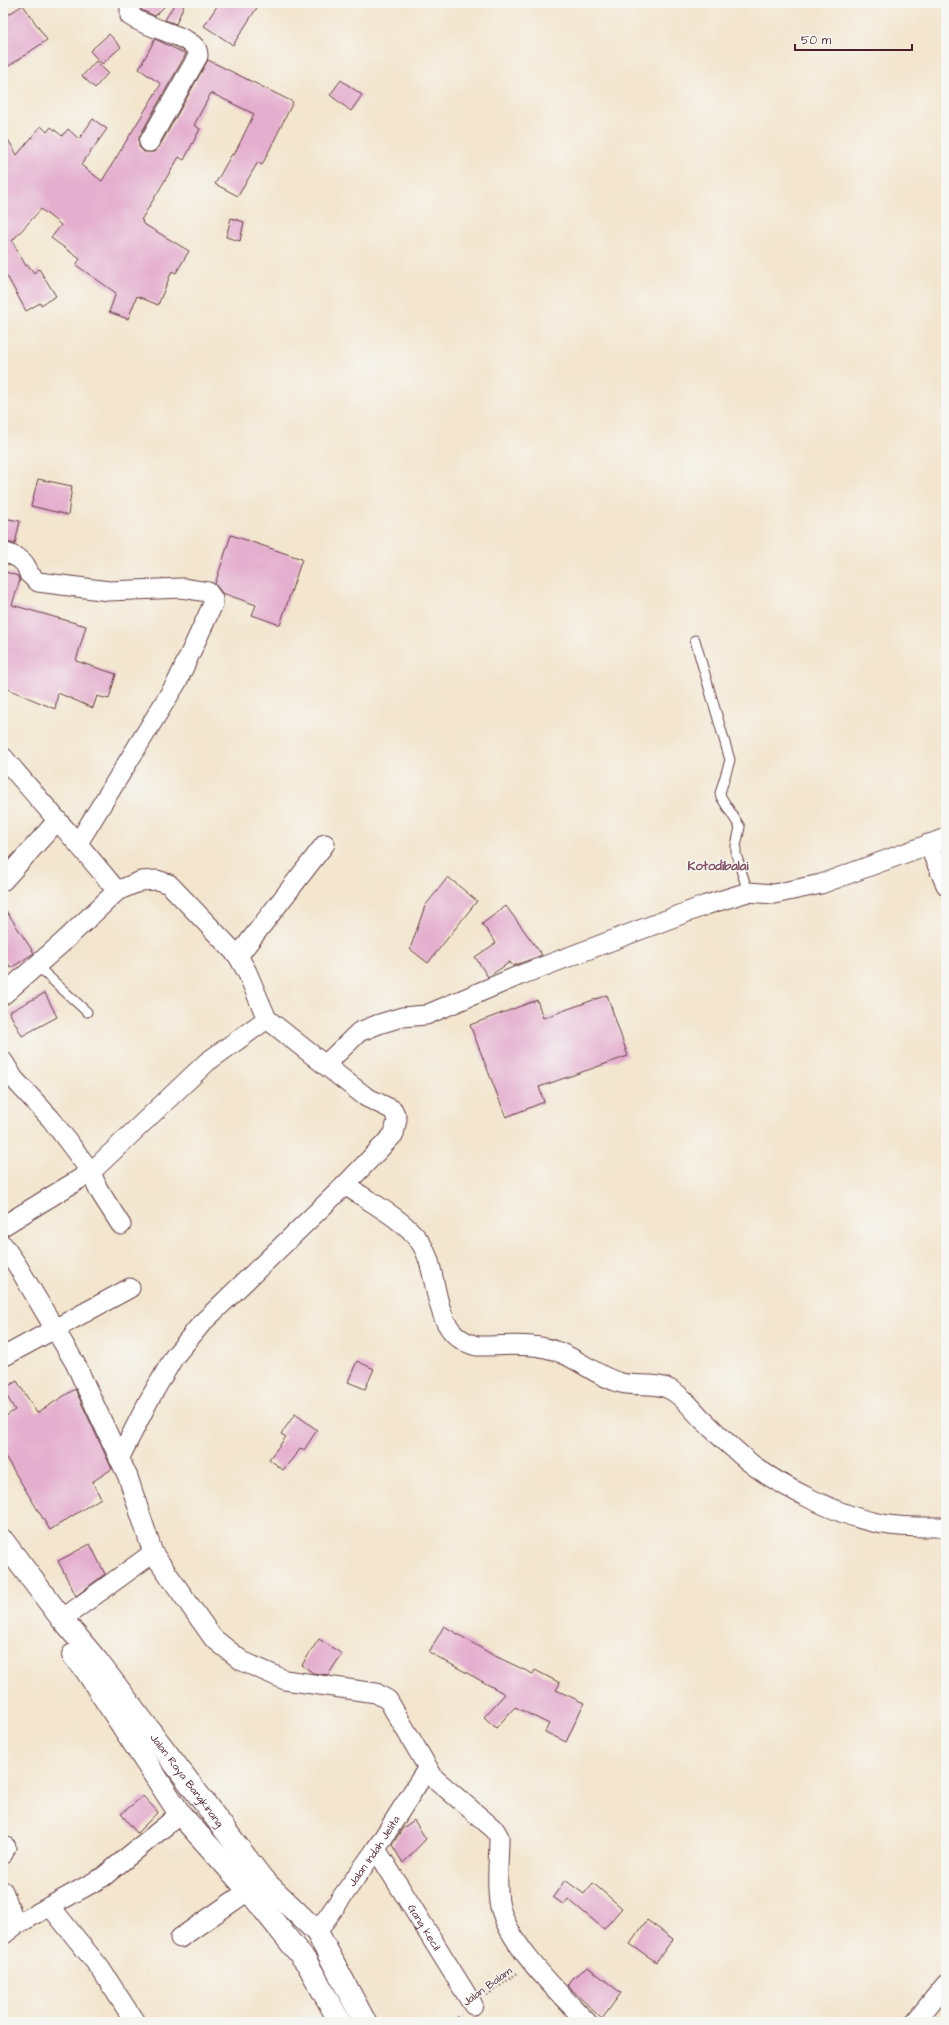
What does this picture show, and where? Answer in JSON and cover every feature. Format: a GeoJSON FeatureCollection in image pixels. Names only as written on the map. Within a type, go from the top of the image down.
{"type":"FeatureCollection","features":[{"type":"Feature","properties":{"kind":"highway","name":"Jalan Raya Bangkinang"},"geometry":{"type":"LineString","coordinates":[[3,1541],[62,1619],[92,1666],[180,1814],[256,1886],[317,1932],[365,2022]]}},
{"type":"Feature","properties":{"kind":"highway","name":"Jalan Raya Bangkinang"},"geometry":{"type":"LineString","coordinates":[[3,1563],[38,1611],[92,1666],[256,1886],[307,1963],[340,2022]]}},
{"type":"Feature","properties":{"kind":"street"},"geometry":{"type":"LineString","coordinates":[[130,3],[130,16],[140,23],[189,42],[196,48],[198,56],[150,142]]}},
{"type":"Feature","properties":{"kind":"street"},"geometry":{"type":"LineString","coordinates":[[3,552],[18,557],[27,566],[29,574],[38,582],[109,591],[182,588],[208,592],[213,599],[213,604],[177,682],[78,843]]}},
{"type":"Feature","properties":{"kind":"street"},"geometry":{"type":"LineString","coordinates":[[3,757],[57,821],[78,843],[117,891]]}},
{"type":"Feature","properties":{"kind":"street"},"geometry":{"type":"LineString","coordinates":[[3,881],[57,821]]}},
{"type":"Feature","properties":{"kind":"street"},"geometry":{"type":"LineString","coordinates":[[325,1065],[359,1032],[402,1017],[426,1015],[518,976],[706,905],[748,892],[774,894],[821,884],[946,838]]}},
{"type":"Feature","properties":{"kind":"street"},"geometry":{"type":"LineString","coordinates":[[238,956],[325,844]]}},
{"type":"Feature","properties":{"kind":"street"},"geometry":{"type":"LineString","coordinates":[[928,844],[946,885]]}},
{"type":"Feature","properties":{"kind":"street"},"geometry":{"type":"LineString","coordinates":[[3,995],[117,891],[141,881],[157,880],[169,884],[238,956],[247,972],[267,1019],[366,1097],[393,1110],[397,1119],[394,1134],[345,1185],[202,1323],[174,1357],[149,1400],[119,1459]]}},
{"type":"Feature","properties":{"kind":"street"},"geometry":{"type":"LineString","coordinates":[[3,1226],[91,1172],[207,1062],[267,1019]]}},
{"type":"Feature","properties":{"kind":"street"},"geometry":{"type":"LineString","coordinates":[[3,1061],[14,1079],[51,1119],[91,1172],[98,1189],[121,1225]]}},
{"type":"Feature","properties":{"kind":"street"},"geometry":{"type":"LineString","coordinates":[[345,1185],[410,1229],[421,1244],[428,1260],[438,1303],[444,1317],[454,1333],[467,1344],[477,1346],[548,1348],[562,1353],[603,1376],[619,1383],[651,1384],[671,1390],[685,1400],[702,1419],[743,1457],[775,1481],[842,1512],[881,1524],[911,1528],[946,1527]]}},
{"type":"Feature","properties":{"kind":"street"},"geometry":{"type":"LineString","coordinates":[[3,1245],[17,1265],[76,1363],[128,1477],[153,1553],[213,1638],[242,1661],[285,1680],[376,1692],[388,1700],[434,1778],[495,1830],[499,1837],[499,1901],[508,1927],[532,1963],[587,2022]]}},
{"type":"Feature","properties":{"kind":"street"},"geometry":{"type":"LineString","coordinates":[[3,1357],[130,1288]]}},
{"type":"Feature","properties":{"kind":"street"},"geometry":{"type":"LineString","coordinates":[[62,1619],[153,1553]]}},
{"type":"Feature","properties":{"kind":"street","name":"Jalan Indah Jelita"},"geometry":{"type":"LineString","coordinates":[[317,1932],[376,1849],[427,1768]]}},
{"type":"Feature","properties":{"kind":"street"},"geometry":{"type":"LineString","coordinates":[[3,1891],[9,1930],[103,1877],[180,1814]]}},
{"type":"Feature","properties":{"kind":"street","name":"Gang kecil"},"geometry":{"type":"LineString","coordinates":[[376,1849],[473,2005]]}},
{"type":"Feature","properties":{"kind":"street"},"geometry":{"type":"LineString","coordinates":[[180,1938],[256,1886]]}},
{"type":"Feature","properties":{"kind":"street"},"geometry":{"type":"LineString","coordinates":[[50,1906],[100,1968],[135,2022]]}},
{"type":"Feature","properties":{"kind":"street"},"geometry":{"type":"LineString","coordinates":[[915,2022],[946,1984]]}},
{"type":"Feature","properties":{"kind":"lane"},"geometry":{"type":"LineString","coordinates":[[695,640],[730,760],[720,793],[721,797],[740,826],[736,854],[748,892]]}},
{"type":"Feature","properties":{"kind":"lane"},"geometry":{"type":"LineString","coordinates":[[36,965],[87,1012]]}},
{"type":"Feature","properties":{"kind":"path","name":"Jalan Balam"},"geometry":{"type":"LineString","coordinates":[[451,2022],[532,1963]]}},
{"type":"Feature","properties":{"kind":"building"},"geometry":{"type":"Polygon","coordinates":[[[141,3],[168,3],[155,16],[141,10],[141,3]]]}},
{"type":"Feature","properties":{"kind":"building"},"geometry":{"type":"Polygon","coordinates":[[[175,3],[184,5],[176,24],[165,20],[175,3]]]}},
{"type":"Feature","properties":{"kind":"building"},"geometry":{"type":"Polygon","coordinates":[[[219,3],[260,3],[233,45],[204,26],[219,3]]]}},
{"type":"Feature","properties":{"kind":"building"},"geometry":{"type":"Polygon","coordinates":[[[23,5],[47,40],[3,70],[3,18],[23,5]]]}},
{"type":"Feature","properties":{"kind":"building"},"geometry":{"type":"Polygon","coordinates":[[[109,34],[121,47],[102,64],[90,51],[109,34]]]}},
{"type":"Feature","properties":{"kind":"building"},"geometry":{"type":"Polygon","coordinates":[[[155,39],[186,54],[139,137],[139,147],[144,152],[154,152],[159,147],[208,60],[293,102],[262,165],[258,162],[238,196],[215,184],[232,154],[234,155],[254,114],[211,93],[194,125],[200,129],[184,160],[179,157],[141,220],[143,221],[142,223],[189,251],[176,273],[172,271],[158,305],[137,296],[128,319],[109,312],[116,293],[76,265],[80,259],[51,238],[61,225],[41,209],[12,241],[26,266],[28,265],[34,273],[39,269],[56,296],[41,305],[40,303],[26,311],[7,276],[3,278],[3,131],[17,155],[41,126],[47,132],[51,127],[62,136],[68,129],[79,139],[93,119],[107,129],[81,165],[102,181],[161,84],[139,69],[155,39]]]}},
{"type":"Feature","properties":{"kind":"building"},"geometry":{"type":"Polygon","coordinates":[[[96,61],[108,73],[95,88],[82,76],[96,61]]]}},
{"type":"Feature","properties":{"kind":"building"},"geometry":{"type":"Polygon","coordinates":[[[341,80],[362,95],[351,111],[330,95],[341,80]]]}},
{"type":"Feature","properties":{"kind":"building"},"geometry":{"type":"Polygon","coordinates":[[[231,218],[244,222],[240,241],[226,237],[231,218]]]}},
{"type":"Feature","properties":{"kind":"building"},"geometry":{"type":"Polygon","coordinates":[[[38,479],[72,486],[68,515],[31,506],[38,479]]]}},
{"type":"Feature","properties":{"kind":"building"},"geometry":{"type":"Polygon","coordinates":[[[3,518],[20,521],[15,544],[3,541],[3,518]]]}},
{"type":"Feature","properties":{"kind":"building"},"geometry":{"type":"Polygon","coordinates":[[[231,535],[302,559],[280,625],[252,615],[256,605],[222,593],[215,584],[231,535]]]}},
{"type":"Feature","properties":{"kind":"building"},"geometry":{"type":"Polygon","coordinates":[[[3,571],[18,576],[20,580],[12,605],[86,626],[76,661],[116,674],[109,699],[97,696],[93,708],[58,693],[55,709],[3,687],[3,571]]]}},
{"type":"Feature","properties":{"kind":"building"},"geometry":{"type":"Polygon","coordinates":[[[448,877],[477,901],[428,963],[410,949],[425,906],[448,877]]]}},
{"type":"Feature","properties":{"kind":"building"},"geometry":{"type":"Polygon","coordinates":[[[3,906],[34,953],[11,968],[3,955],[3,906]]]}},
{"type":"Feature","properties":{"kind":"building"},"geometry":{"type":"Polygon","coordinates":[[[506,906],[542,955],[513,966],[510,962],[488,977],[475,957],[496,943],[482,924],[506,906]]]}},
{"type":"Feature","properties":{"kind":"building"},"geometry":{"type":"Polygon","coordinates":[[[45,993],[57,1017],[22,1036],[9,1012],[45,993]]]}},
{"type":"Feature","properties":{"kind":"building"},"geometry":{"type":"Polygon","coordinates":[[[607,995],[628,1056],[539,1087],[544,1102],[506,1117],[470,1025],[537,1000],[543,1018],[607,995]]]}},
{"type":"Feature","properties":{"kind":"building"},"geometry":{"type":"Polygon","coordinates":[[[357,1361],[374,1369],[365,1389],[348,1382],[357,1361]]]}},
{"type":"Feature","properties":{"kind":"building"},"geometry":{"type":"Polygon","coordinates":[[[17,1381],[37,1413],[75,1389],[112,1469],[92,1482],[101,1498],[50,1530],[3,1453],[3,1418],[15,1410],[3,1389],[17,1381]]]}},
{"type":"Feature","properties":{"kind":"building"},"geometry":{"type":"Polygon","coordinates":[[[295,1414],[317,1430],[304,1450],[301,1448],[283,1470],[269,1459],[286,1437],[281,1434],[295,1414]]]}},
{"type":"Feature","properties":{"kind":"building"},"geometry":{"type":"Polygon","coordinates":[[[90,1544],[105,1574],[76,1596],[58,1561],[90,1544]]]}},
{"type":"Feature","properties":{"kind":"building"},"geometry":{"type":"Polygon","coordinates":[[[444,1626],[491,1654],[533,1674],[535,1670],[560,1683],[556,1690],[584,1703],[566,1742],[545,1732],[549,1724],[515,1707],[496,1728],[484,1717],[505,1694],[429,1652],[444,1626]]]}},
{"type":"Feature","properties":{"kind":"building"},"geometry":{"type":"Polygon","coordinates":[[[319,1639],[342,1654],[328,1675],[313,1673],[302,1665],[319,1639]]]}},
{"type":"Feature","properties":{"kind":"building"},"geometry":{"type":"Polygon","coordinates":[[[143,1796],[158,1812],[137,1833],[121,1814],[143,1796]]]}},
{"type":"Feature","properties":{"kind":"building"},"geometry":{"type":"Polygon","coordinates":[[[414,1820],[426,1839],[403,1863],[392,1845],[403,1828],[414,1820]]]}},
{"type":"Feature","properties":{"kind":"building"},"geometry":{"type":"Polygon","coordinates":[[[565,1880],[584,1894],[593,1883],[622,1908],[604,1929],[568,1899],[564,1905],[553,1897],[565,1880]]]}},
{"type":"Feature","properties":{"kind":"building"},"geometry":{"type":"Polygon","coordinates":[[[647,1920],[673,1939],[656,1962],[630,1944],[647,1920]]]}},
{"type":"Feature","properties":{"kind":"building"},"geometry":{"type":"Polygon","coordinates":[[[588,1967],[621,1993],[602,2019],[567,1985],[572,1978],[588,1967]]]}},
{"type":"Feature","properties":{"kind":"district","name":"Kotodibalai"},"geometry":{"type":"Point","coordinates":[718,865]}}]}
